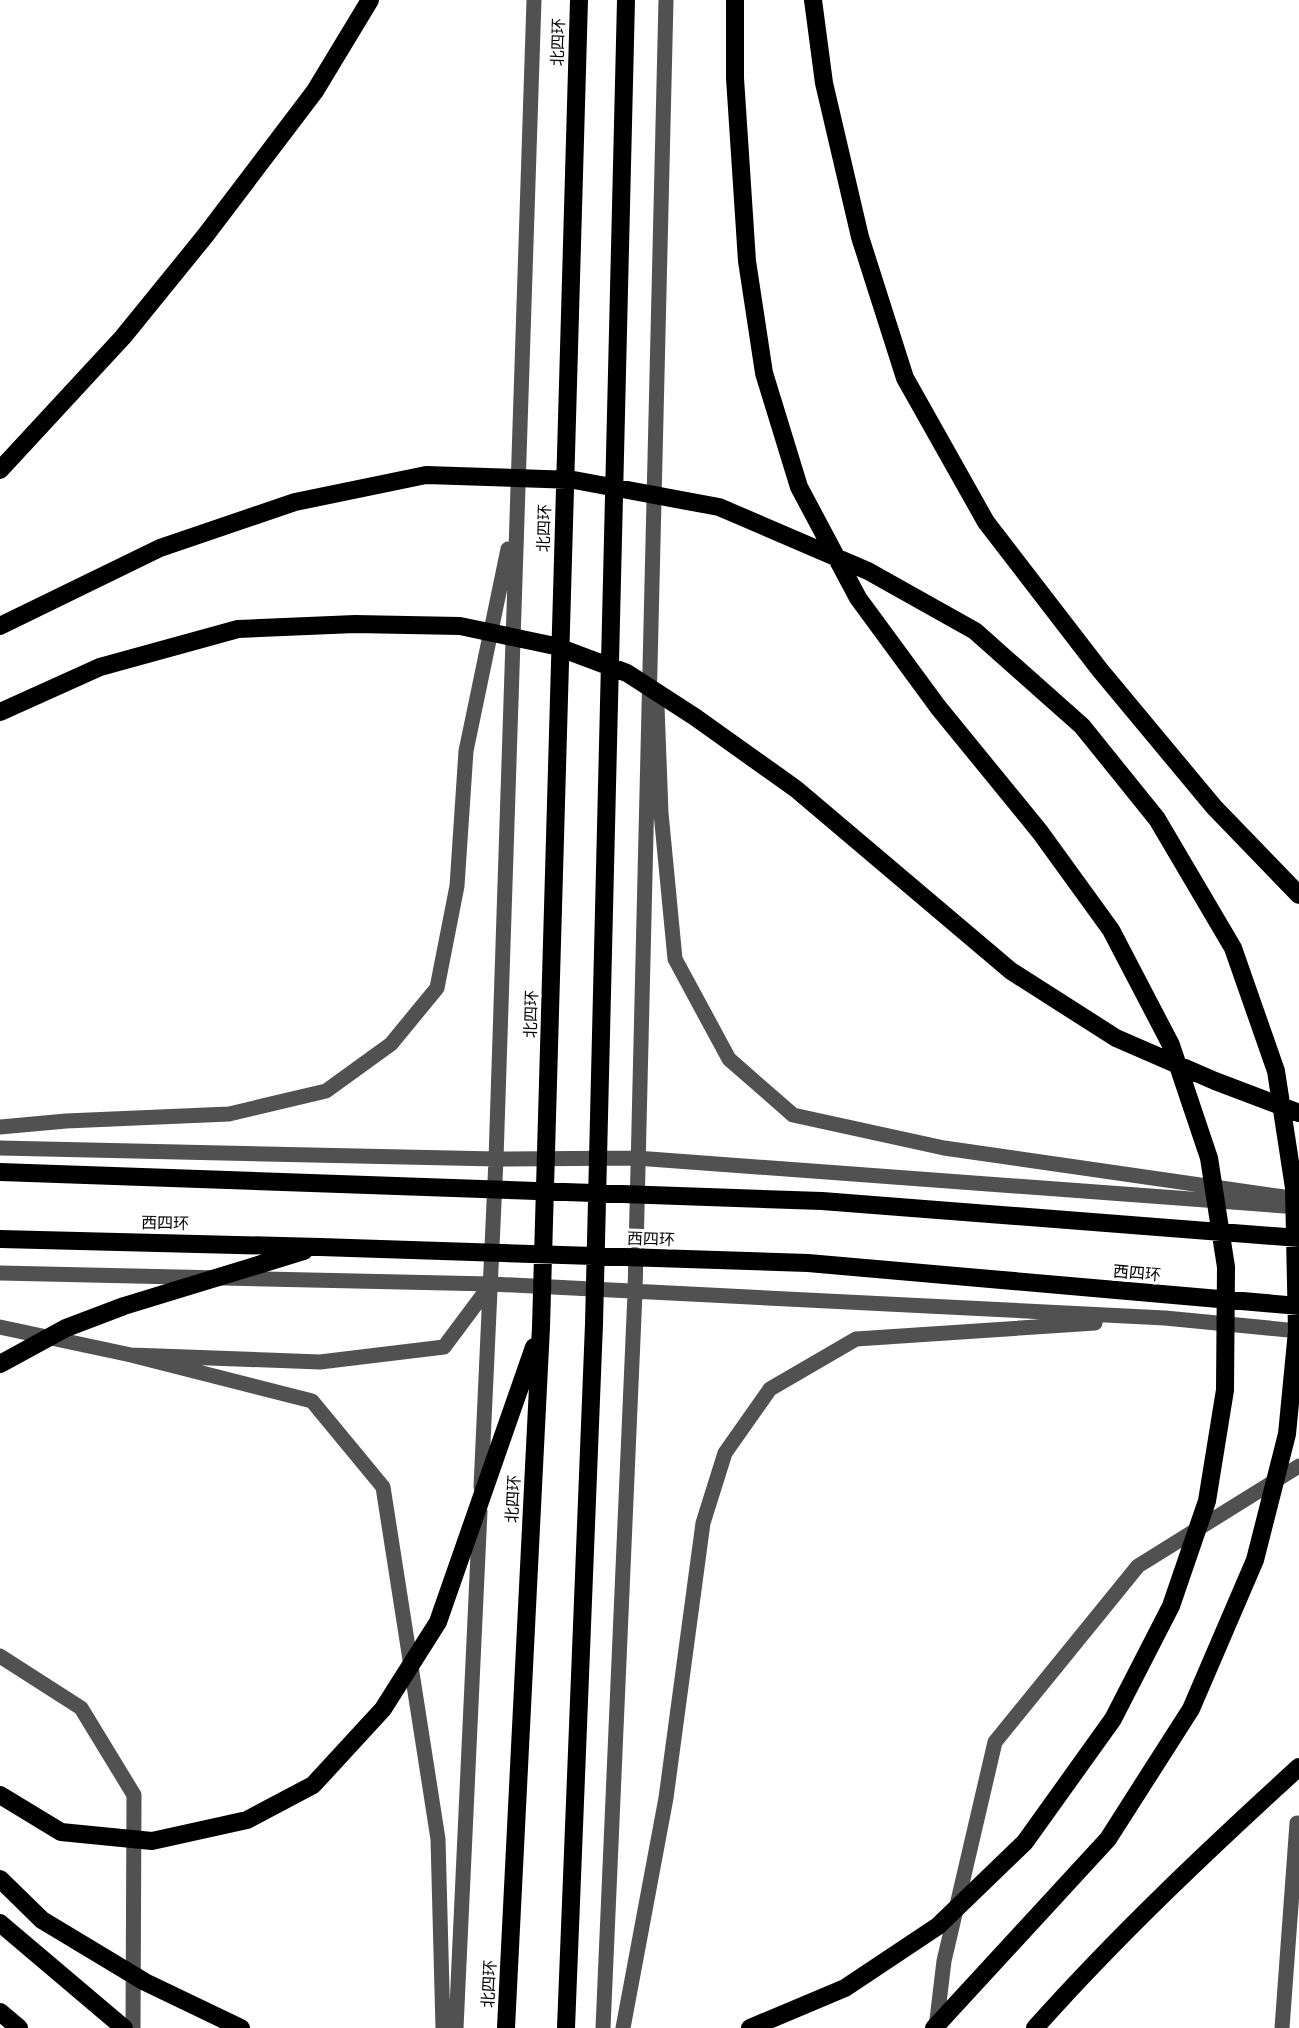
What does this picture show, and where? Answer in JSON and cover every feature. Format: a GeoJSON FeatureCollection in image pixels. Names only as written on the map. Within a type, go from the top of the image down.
{"type":"FeatureCollection","features":[{"type":"Feature","properties":{"kind":"highway"},"geometry":{"type":"LineString","coordinates":[[0,470],[123,338],[205,236],[315,91],[370,0]]}},
{"type":"Feature","properties":{"kind":"highway","name":"北四环"},"geometry":{"type":"LineString","coordinates":[[506,2028],[541,1327],[579,0]]}},
{"type":"Feature","properties":{"kind":"highway"},"geometry":{"type":"LineString","coordinates":[[566,2028],[594,1324],[626,0]]}},
{"type":"Feature","properties":{"kind":"highway"},"geometry":{"type":"LineString","coordinates":[[735,0],[735,78],[747,261],[764,373],[799,487],[858,598],[938,707],[1040,832],[1111,930],[1171,1045],[1209,1158],[1226,1267],[1225,1390],[1208,1501],[1171,1606],[1113,1719],[1025,1842],[938,1926],[845,1988],[750,2028]]}},
{"type":"Feature","properties":{"kind":"highway"},"geometry":{"type":"LineString","coordinates":[[813,0],[824,83],[858,226],[905,378],[986,522],[1100,670],[1214,807],[1299,896]]}},
{"type":"Feature","properties":{"kind":"highway"},"geometry":{"type":"LineString","coordinates":[[0,626],[160,548],[295,502],[426,475],[574,480],[719,507],[868,571],[975,630],[1082,726],[1157,819],[1233,948],[1276,1071],[1294,1188],[1297,1331],[1287,1434],[1255,1560],[1191,1709],[1108,1839],[935,2028]]}},
{"type":"Feature","properties":{"kind":"highway"},"geometry":{"type":"LineString","coordinates":[[0,712],[100,667],[238,629],[355,624],[460,626],[555,646],[627,672],[695,717],[796,789],[1011,971],[1116,1038],[1215,1081],[1299,1113]]}},
{"type":"Feature","properties":{"kind":"highway"},"geometry":{"type":"LineString","coordinates":[[0,1172],[822,1201],[1299,1238]]}},
{"type":"Feature","properties":{"kind":"highway","name":"西四环"},"geometry":{"type":"LineString","coordinates":[[0,1239],[808,1263],[1299,1306]]}},
{"type":"Feature","properties":{"kind":"highway"},"geometry":{"type":"LineString","coordinates":[[0,1364],[66,1328],[124,1306],[320,1247]]}},
{"type":"Feature","properties":{"kind":"highway"},"geometry":{"type":"LineString","coordinates":[[0,1795],[61,1832],[152,1841],[247,1820],[313,1785],[383,1709],[438,1622],[541,1327]]}},
{"type":"Feature","properties":{"kind":"highway"},"geometry":{"type":"LineString","coordinates":[[1035,2028],[1210,1848],[1299,1767]]}},
{"type":"Feature","properties":{"kind":"highway"},"geometry":{"type":"LineString","coordinates":[[0,1879],[42,1920],[146,1982],[241,2028]]}},
{"type":"Feature","properties":{"kind":"highway"},"geometry":{"type":"LineString","coordinates":[[0,1923],[124,2028]]}},
{"type":"Feature","properties":{"kind":"highway"},"geometry":{"type":"LineString","coordinates":[[0,2012],[19,2028]]}},
{"type":"Feature","properties":{"kind":"street"},"geometry":{"type":"LineString","coordinates":[[456,2028],[496,1159],[534,0]]}},
{"type":"Feature","properties":{"kind":"street"},"geometry":{"type":"LineString","coordinates":[[603,2028],[635,1293],[636,1158],[666,0]]}},
{"type":"Feature","properties":{"kind":"street"},"geometry":{"type":"LineString","coordinates":[[0,1127],[66,1121],[229,1114],[326,1091],[392,1044],[437,988],[457,886],[466,751],[517,508]]}},
{"type":"Feature","properties":{"kind":"street"},"geometry":{"type":"LineString","coordinates":[[652,549],[661,813],[675,959],[729,1059],[793,1115],[944,1148],[1299,1199]]}},
{"type":"Feature","properties":{"kind":"street"},"geometry":{"type":"LineString","coordinates":[[0,1148],[496,1159],[636,1158],[1299,1207]]}},
{"type":"Feature","properties":{"kind":"street"},"geometry":{"type":"LineString","coordinates":[[0,1273],[491,1284],[1165,1318],[1299,1331]]}},
{"type":"Feature","properties":{"kind":"street"},"geometry":{"type":"LineString","coordinates":[[131,1355],[320,1362],[444,1347],[491,1284]]}},
{"type":"Feature","properties":{"kind":"street"},"geometry":{"type":"LineString","coordinates":[[623,2028],[666,1798],[703,1523],[725,1452],[770,1389],[856,1339],[1165,1318]]}},
{"type":"Feature","properties":{"kind":"street"},"geometry":{"type":"LineString","coordinates":[[0,1328],[131,1355],[312,1401],[383,1487],[438,1839],[443,2028]]}},
{"type":"Feature","properties":{"kind":"street"},"geometry":{"type":"LineString","coordinates":[[935,2028],[944,1960],[996,1742],[1138,1566],[1299,1466]]}},
{"type":"Feature","properties":{"kind":"street"},"geometry":{"type":"LineString","coordinates":[[0,1656],[81,1708],[134,1795],[133,2028]]}},
{"type":"Feature","properties":{"kind":"street"},"geometry":{"type":"LineString","coordinates":[[1282,2028],[1297,1823]]}}]}
